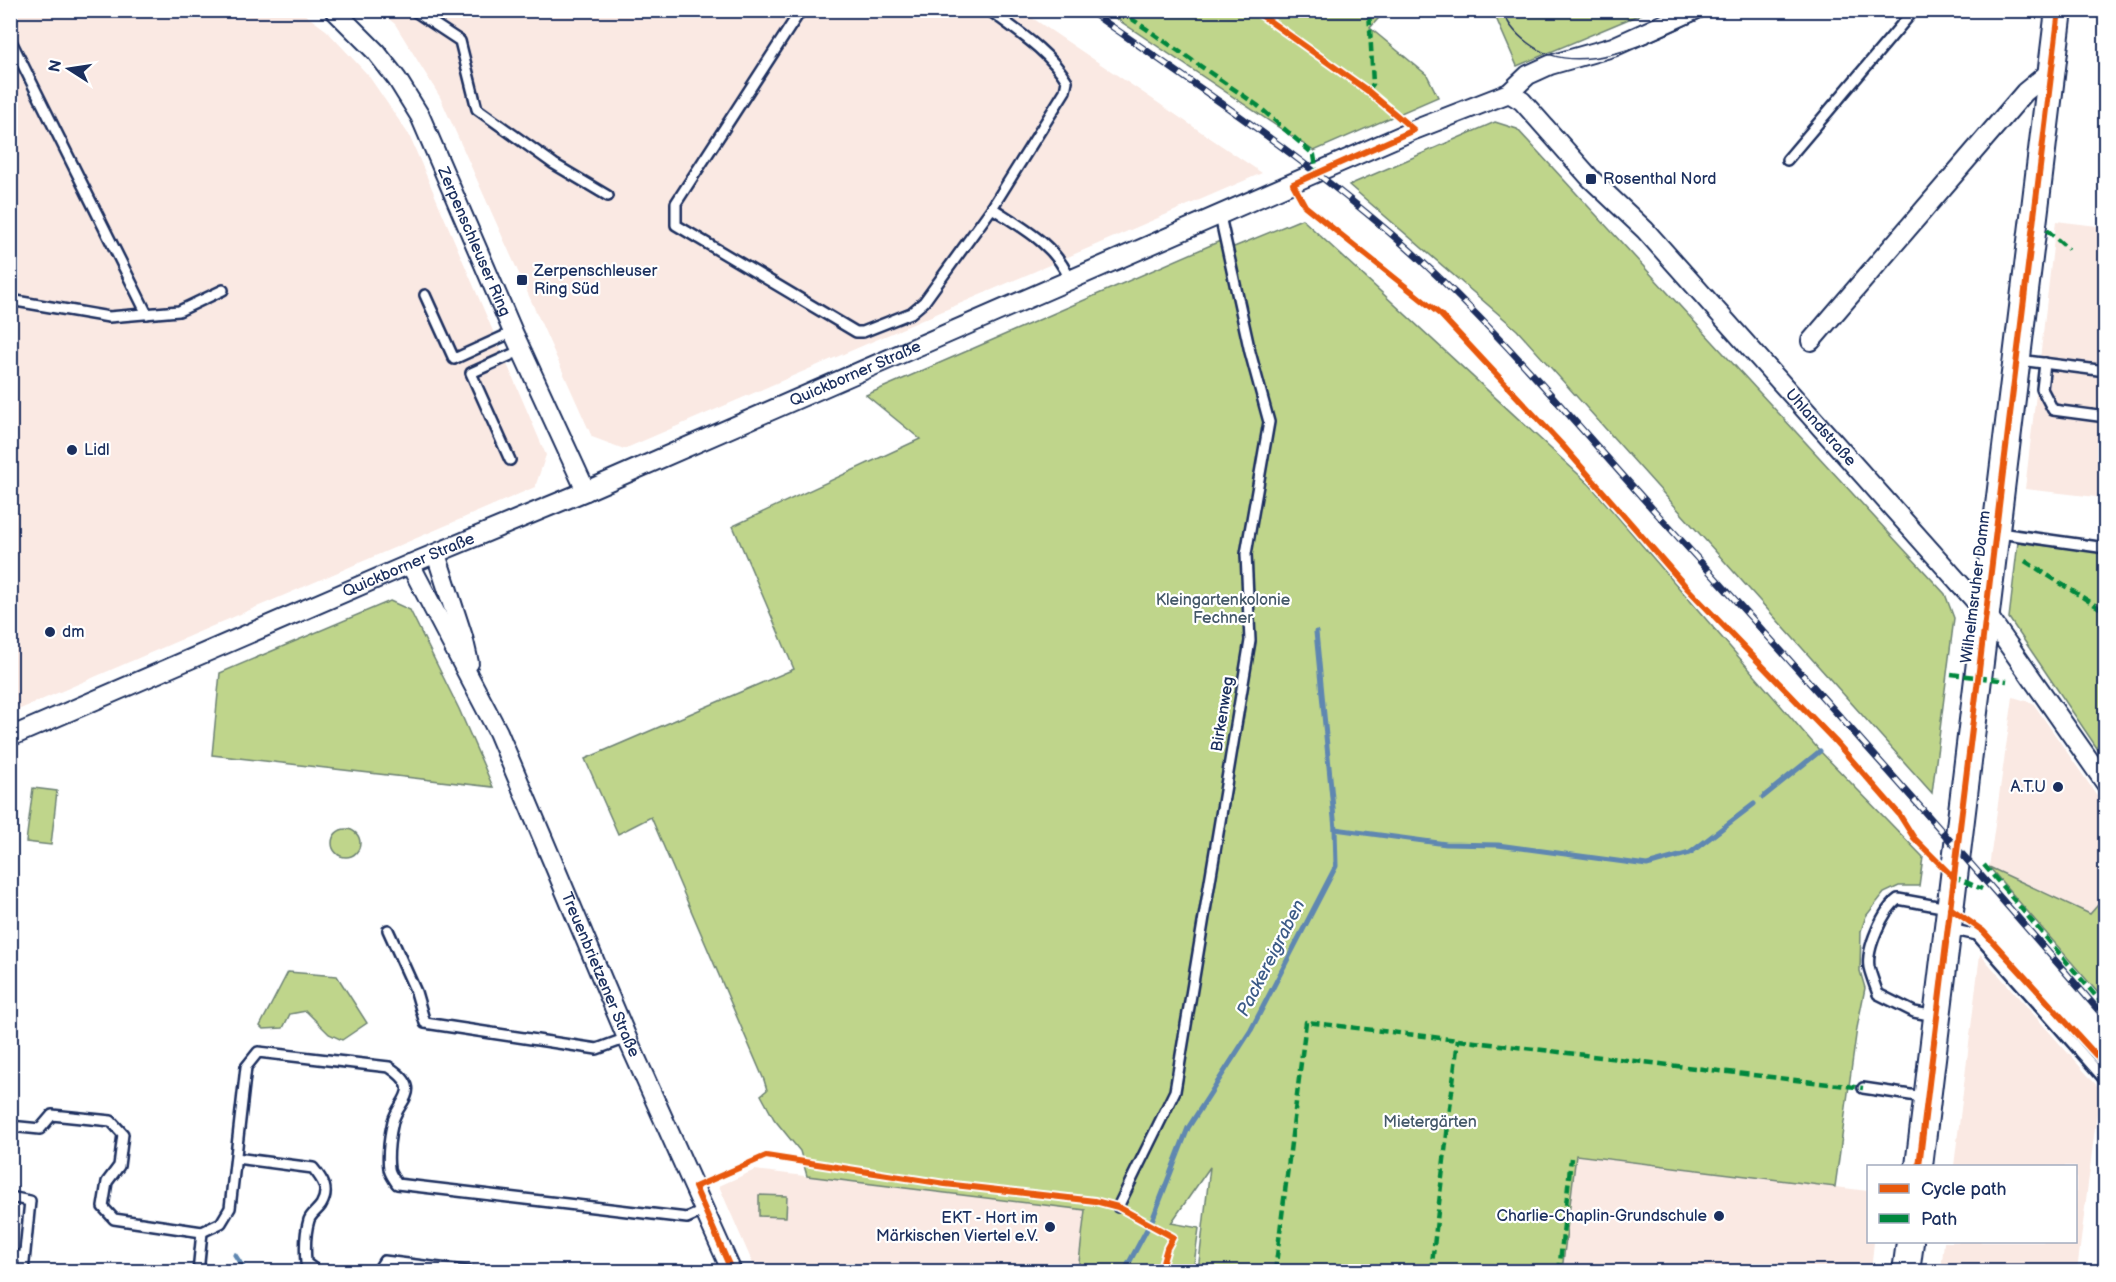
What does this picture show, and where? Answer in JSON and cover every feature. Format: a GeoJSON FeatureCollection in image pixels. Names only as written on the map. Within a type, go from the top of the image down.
{"type":"FeatureCollection","features":[{"type":"Feature","properties":{"kind":"main road","name":"Wilhelmsruher Damm"},"geometry":{"type":"LineString","coordinates":[[1919,1165],[2018,360],[2058,10]]}},
{"type":"Feature","properties":{"kind":"main road"},"geometry":{"type":"LineString","coordinates":[[1906,1272],[1910,1243]]}},
{"type":"Feature","properties":{"kind":"street","name":"Zerpenschleuser Ring"},"geometry":{"type":"LineString","coordinates":[[334,10],[376,52],[397,79],[420,117],[513,332],[586,492]]}},
{"type":"Feature","properties":{"kind":"street","name":"Quickborner Straße"},"geometry":{"type":"LineString","coordinates":[[10,737],[410,564],[586,492],[1440,119],[1509,93],[1528,75],[1550,65],[1613,47],[1695,10]]}},
{"type":"Feature","properties":{"kind":"street"},"geometry":{"type":"LineString","coordinates":[[1811,341],[2025,92],[2052,70]]}},
{"type":"Feature","properties":{"kind":"street","name":"Uhlandstraße"},"geometry":{"type":"LineString","coordinates":[[1509,93],[1522,101],[1599,187],[1645,230],[1986,613],[2106,784]]}},
{"type":"Feature","properties":{"kind":"street","name":"Treuenbrietzener Straße"},"geometry":{"type":"LineString","coordinates":[[436,554],[463,637],[471,676]]}},
{"type":"Feature","properties":{"kind":"street","name":"Treuenbrietzener Straße"},"geometry":{"type":"LineString","coordinates":[[410,564],[471,676],[524,791],[627,1038],[732,1272]]}},
{"type":"Feature","properties":{"kind":"lane"},"geometry":{"type":"LineString","coordinates":[[413,10],[460,41],[477,109],[554,164],[608,196]]}},
{"type":"Feature","properties":{"kind":"lane"},"geometry":{"type":"LineString","coordinates":[[801,10],[676,202],[676,225],[856,332],[864,332],[919,309],[992,208],[1065,91],[1067,81],[1060,70],[1028,38],[989,10]]}},
{"type":"Feature","properties":{"kind":"lane"},"geometry":{"type":"LineString","coordinates":[[1787,160],[1914,10]]}},
{"type":"Feature","properties":{"kind":"lane"},"geometry":{"type":"LineString","coordinates":[[12,45],[147,314]]}},
{"type":"Feature","properties":{"kind":"lane"},"geometry":{"type":"LineString","coordinates":[[992,208],[1045,243],[1061,260],[1070,280]]}},
{"type":"Feature","properties":{"kind":"lane","name":"Birkenweg"},"geometry":{"type":"LineString","coordinates":[[1118,1207],[1175,1091],[1250,641],[1246,554],[1269,422],[1250,352],[1220,216]]}},
{"type":"Feature","properties":{"kind":"lane"},"geometry":{"type":"LineString","coordinates":[[10,300],[109,317],[179,311],[223,290]]}},
{"type":"Feature","properties":{"kind":"lane"},"geometry":{"type":"LineString","coordinates":[[425,295],[454,359],[513,332]]}},
{"type":"Feature","properties":{"kind":"lane"},"geometry":{"type":"LineString","coordinates":[[510,460],[471,373],[522,350]]}},
{"type":"Feature","properties":{"kind":"lane"},"geometry":{"type":"LineString","coordinates":[[2018,360],[2106,371]]}},
{"type":"Feature","properties":{"kind":"lane"},"geometry":{"type":"LineString","coordinates":[[2045,363],[2042,389],[2053,410],[2106,417]]}},
{"type":"Feature","properties":{"kind":"lane"},"geometry":{"type":"LineString","coordinates":[[1996,533],[2106,548]]}},
{"type":"Feature","properties":{"kind":"lane"},"geometry":{"type":"LineString","coordinates":[[1937,1017],[1914,1012],[1878,994],[1868,964],[1878,926],[1889,905],[1898,899],[1949,919],[1977,935],[2106,1081]]}},
{"type":"Feature","properties":{"kind":"lane"},"geometry":{"type":"LineString","coordinates":[[387,930],[416,992],[425,1023],[597,1048],[627,1038]]}},
{"type":"Feature","properties":{"kind":"lane"},"geometry":{"type":"LineString","coordinates":[[10,1126],[40,1130],[52,1115],[111,1121],[123,1134],[119,1166],[107,1182],[103,1207],[114,1219],[202,1232],[221,1223],[230,1208],[246,1067],[258,1052],[389,1067],[398,1073],[406,1084],[407,1098],[393,1120],[388,1169],[397,1184],[687,1218],[705,1210]]}},
{"type":"Feature","properties":{"kind":"lane"},"geometry":{"type":"LineString","coordinates":[[1863,1088],[1927,1097]]}},
{"type":"Feature","properties":{"kind":"lane"},"geometry":{"type":"LineString","coordinates":[[236,1158],[313,1168],[324,1180],[326,1192],[321,1206],[309,1218],[305,1252],[306,1263],[318,1272]]}},
{"type":"Feature","properties":{"kind":"lane"},"geometry":{"type":"LineString","coordinates":[[10,1197],[30,1201],[22,1272]]}},
{"type":"Feature","properties":{"kind":"lane"},"geometry":{"type":"LineString","coordinates":[[198,1272],[202,1232]]}},
{"type":"Feature","properties":{"kind":"lane"},"geometry":{"type":"LineString","coordinates":[[10,1256],[24,1257]]}},
{"type":"Feature","properties":{"kind":"lane"},"geometry":{"type":"LineString","coordinates":[[377,1272],[384,1261],[472,1272]]}},
{"type":"Feature","properties":{"kind":"shaded area"},"geometry":{"type":"Polygon","coordinates":[[[11,11],[300,11],[326,30],[368,75],[409,135],[546,455],[535,487],[11,713],[11,11]]]}},
{"type":"Feature","properties":{"kind":"shaded area"},"geometry":{"type":"Polygon","coordinates":[[[379,11],[1022,11],[1262,173],[624,449],[592,437],[440,97],[395,24],[379,11]]]}},
{"type":"Feature","properties":{"kind":"shaded area"},"geometry":{"type":"Polygon","coordinates":[[[2056,221],[2105,227],[2105,498],[2025,489],[2056,221]]]}},
{"type":"Feature","properties":{"kind":"shaded area"},"geometry":{"type":"Polygon","coordinates":[[[2013,697],[2033,703],[2105,807],[2105,897],[2091,915],[1989,867],[2013,697]]]}},
{"type":"Feature","properties":{"kind":"shaded area"},"geometry":{"type":"Polygon","coordinates":[[[1980,954],[2100,1089],[2077,1271],[1941,1271],[1944,1243],[2077,1243],[2077,1165],[1954,1165],[1980,954]]]}},
{"type":"Feature","properties":{"kind":"shaded area","name":"Charlie-Chaplin-Grundschule"},"geometry":{"type":"Polygon","coordinates":[[[1576,1155],[1867,1191],[1867,1243],[1874,1243],[1871,1271],[1562,1272],[1576,1155]]]}},
{"type":"Feature","properties":{"kind":"shaded area"},"geometry":{"type":"Polygon","coordinates":[[[755,1170],[1086,1210],[1078,1271],[756,1271],[719,1186],[755,1170]]]}},
{"type":"Feature","properties":{"kind":"green space"},"geometry":{"type":"Polygon","coordinates":[[[1105,11],[1385,11],[1370,28],[1427,75],[1438,97],[1314,151],[1105,11]]]}},
{"type":"Feature","properties":{"kind":"green space"},"geometry":{"type":"Polygon","coordinates":[[[1493,11],[1648,11],[1517,66],[1493,11]]]}},
{"type":"Feature","properties":{"kind":"green space"},"geometry":{"type":"Polygon","coordinates":[[[1495,122],[1517,129],[1945,594],[1954,618],[1932,793],[1517,330],[1349,185],[1495,122]]]}},
{"type":"Feature","properties":{"kind":"green space","name":"Kleingartenkolonie Fechner"},"geometry":{"type":"Polygon","coordinates":[[[1302,219],[1590,485],[1820,751],[1923,857],[1919,886],[1899,886],[1884,893],[1866,916],[1861,931],[1860,971],[1865,988],[1857,1028],[1835,1187],[1576,1155],[1562,1271],[1198,1271],[1210,1167],[1171,1223],[1199,1228],[1193,1271],[1078,1271],[1085,1210],[807,1176],[800,1151],[774,1119],[761,1095],[767,1090],[764,1080],[651,817],[618,834],[585,759],[794,669],[733,526],[920,439],[866,395],[1227,238],[1234,247],[1302,219]]]}},
{"type":"Feature","properties":{"kind":"green space"},"geometry":{"type":"Polygon","coordinates":[[[2018,542],[2105,553],[2105,760],[2009,618],[2018,542]]]}},
{"type":"Feature","properties":{"kind":"green space"},"geometry":{"type":"Polygon","coordinates":[[[390,601],[410,610],[459,709],[493,787],[212,755],[220,673],[390,601]]]}},
{"type":"Feature","properties":{"kind":"green space"},"geometry":{"type":"Polygon","coordinates":[[[33,788],[57,791],[51,845],[26,842],[33,788]]]}},
{"type":"Feature","properties":{"kind":"green space"},"geometry":{"type":"Polygon","coordinates":[[[346,829],[356,833],[360,843],[356,853],[346,857],[336,853],[332,843],[336,833],[346,829]]]}},
{"type":"Feature","properties":{"kind":"green space"},"geometry":{"type":"Polygon","coordinates":[[[1989,867],[2090,914],[2105,897],[2105,1001],[1989,867]]]}},
{"type":"Feature","properties":{"kind":"green space"},"geometry":{"type":"Polygon","coordinates":[[[288,972],[337,976],[367,1023],[342,1040],[329,1034],[306,1011],[290,1014],[283,1028],[263,1029],[260,1026],[288,972]]]}},
{"type":"Feature","properties":{"kind":"green space"},"geometry":{"type":"Polygon","coordinates":[[[759,1195],[787,1196],[786,1217],[759,1216],[759,1195]]]}},
{"type":"Feature","properties":{"kind":"waterway","name":"Packereigraben"},"geometry":{"type":"LineString","coordinates":[[1124,1272],[1153,1218],[1188,1128],[1251,1030],[1336,866],[1335,829],[1316,632]]}},
{"type":"Feature","properties":{"kind":"waterway"},"geometry":{"type":"LineString","coordinates":[[1763,797],[1820,751]]}},
{"type":"Feature","properties":{"kind":"waterway"},"geometry":{"type":"LineString","coordinates":[[1335,829],[1446,844],[1498,845],[1647,865],[1690,853],[1754,804]]}},
{"type":"Feature","properties":{"kind":"waterway"},"geometry":{"type":"LineString","coordinates":[[235,1255],[246,1272]]}},
{"type":"Feature","properties":{"kind":"tram line"},"geometry":{"type":"LineString","coordinates":[[1503,10],[1513,29],[1528,43],[1550,55],[1573,59],[1598,57],[1624,51],[1650,42],[1719,10]]}},
{"type":"Feature","properties":{"kind":"railway"},"geometry":{"type":"LineString","coordinates":[[1088,10],[1322,177],[1396,238],[1466,304],[1532,373],[1828,703],[2106,1019]]}},
{"type":"Feature","properties":{"kind":"marked path"},"geometry":{"type":"LineString","coordinates":[[1119,10],[1257,105],[1314,155],[1317,173]]}},
{"type":"Feature","properties":{"kind":"marked path"},"geometry":{"type":"LineString","coordinates":[[1368,91],[1373,84],[1369,10]]}},
{"type":"Feature","properties":{"kind":"marked path"},"geometry":{"type":"LineString","coordinates":[[2047,230],[2068,249]]}},
{"type":"Feature","properties":{"kind":"marked path"},"geometry":{"type":"LineString","coordinates":[[2025,561],[2106,612]]}},
{"type":"Feature","properties":{"kind":"marked path"},"geometry":{"type":"LineString","coordinates":[[1951,674],[2007,681]]}},
{"type":"Feature","properties":{"kind":"marked path"},"geometry":{"type":"LineString","coordinates":[[1984,865],[2106,1008]]}},
{"type":"Feature","properties":{"kind":"marked path"},"geometry":{"type":"LineString","coordinates":[[1952,876],[1982,889]]}},
{"type":"Feature","properties":{"kind":"marked path"},"geometry":{"type":"LineString","coordinates":[[1275,1272],[1306,1022],[1863,1088]]}},
{"type":"Feature","properties":{"kind":"marked path"},"geometry":{"type":"LineString","coordinates":[[1431,1272],[1458,1039]]}},
{"type":"Feature","properties":{"kind":"marked path"},"geometry":{"type":"LineString","coordinates":[[1559,1272],[1571,1158]]}},
{"type":"Feature","properties":{"kind":"cycle path"},"geometry":{"type":"LineString","coordinates":[[1254,10],[1368,91],[1414,130],[1293,184],[1305,206],[1441,315],[1564,447],[1688,589],[1835,741],[1899,814],[1914,838],[1954,878]]}},
{"type":"Feature","properties":{"kind":"cycle path"},"geometry":{"type":"LineString","coordinates":[[1919,1165],[2059,10]]}},
{"type":"Feature","properties":{"kind":"cycle path"},"geometry":{"type":"LineString","coordinates":[[1950,908],[1983,931],[2106,1066]]}},
{"type":"Feature","properties":{"kind":"cycle path"},"geometry":{"type":"LineString","coordinates":[[732,1272],[695,1187],[766,1156],[945,1184],[1095,1201],[1118,1207],[1173,1237],[1160,1272]]}},
{"type":"Feature","properties":{"kind":"place","name":"Rosenthal Nord"},"geometry":{"type":"Point","coordinates":[1591,179]}},
{"type":"Feature","properties":{"kind":"place","name":"Zerpenschleuser Ring Süd"},"geometry":{"type":"Point","coordinates":[522,280]}},
{"type":"Feature","properties":{"kind":"place","name":"Lidl"},"geometry":{"type":"Point","coordinates":[72,450]}},
{"type":"Feature","properties":{"kind":"place","name":"dm"},"geometry":{"type":"Point","coordinates":[50,632]}},
{"type":"Feature","properties":{"kind":"place","name":"A.T.U"},"geometry":{"type":"Point","coordinates":[2058,787]}},
{"type":"Feature","properties":{"kind":"place","name":"Charlie-Chaplin-Grundschule"},"geometry":{"type":"Point","coordinates":[1719,1216]}},
{"type":"Feature","properties":{"kind":"place","name":"EKT - Hort im Märkischen Viertel e.V."},"geometry":{"type":"Point","coordinates":[1050,1227]}},
{"type":"Feature","properties":{"kind":"park label","name":"Mietergärten"},"geometry":{"type":"Point","coordinates":[1430,1122]}}]}
